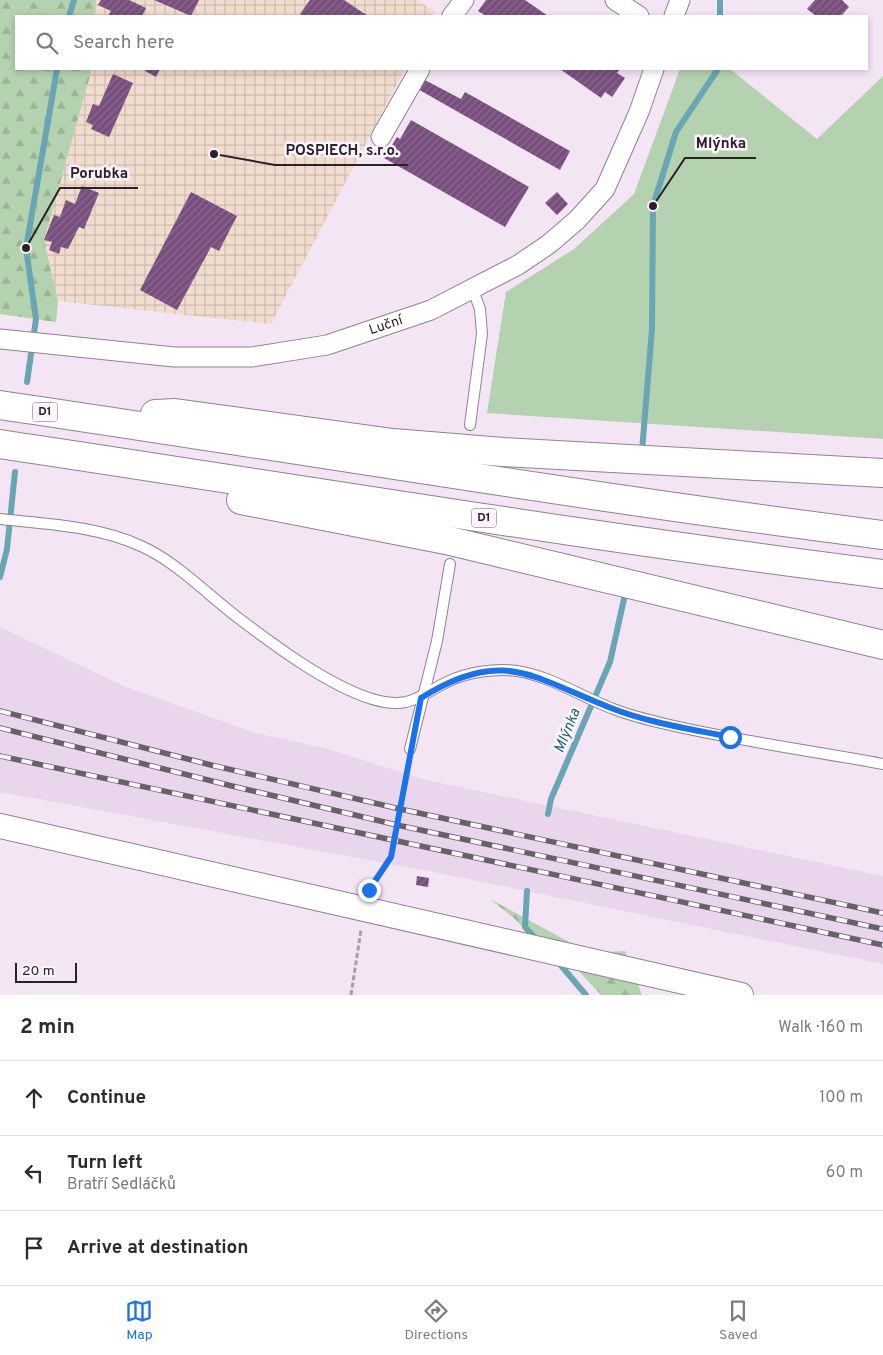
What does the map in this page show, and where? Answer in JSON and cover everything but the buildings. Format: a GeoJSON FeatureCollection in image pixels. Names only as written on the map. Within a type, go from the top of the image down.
{"type":"FeatureCollection","features":[{"type":"Feature","properties":{"kind":"highway","name":"D1"},"geometry":{"type":"LineString","coordinates":[[0,405],[274,448],[883,535]]}},
{"type":"Feature","properties":{"kind":"highway"},"geometry":{"type":"LineString","coordinates":[[91,418],[174,413],[411,445],[503,452],[883,473]]}},
{"type":"Feature","properties":{"kind":"highway","name":"D1"},"geometry":{"type":"LineString","coordinates":[[0,444],[275,488],[786,562],[883,574]]}},
{"type":"Feature","properties":{"kind":"highway"},"geometry":{"type":"LineString","coordinates":[[85,457],[240,500],[446,540],[883,645]]}},
{"type":"Feature","properties":{"kind":"street"},"geometry":{"type":"LineString","coordinates":[[453,15],[464,0]]}},
{"type":"Feature","properties":{"kind":"street"},"geometry":{"type":"LineString","coordinates":[[615,0],[638,15]]}},
{"type":"Feature","properties":{"kind":"street"},"geometry":{"type":"LineString","coordinates":[[674,15],[680,0]]}},
{"type":"Feature","properties":{"kind":"street"},"geometry":{"type":"LineString","coordinates":[[381,137],[419,70]]}},
{"type":"Feature","properties":{"kind":"street","name":"Luční"},"geometry":{"type":"LineString","coordinates":[[0,339],[174,357],[252,357],[327,345],[431,310],[473,290],[518,265],[549,244],[577,220],[605,189],[639,112],[654,70]]}},
{"type":"Feature","properties":{"kind":"street"},"geometry":{"type":"LineString","coordinates":[[0,826],[741,995]]}},
{"type":"Feature","properties":{"kind":"lane"},"geometry":{"type":"LineString","coordinates":[[470,425],[482,334],[480,309],[473,290]]}},
{"type":"Feature","properties":{"kind":"lane"},"geometry":{"type":"LineString","coordinates":[[0,519],[96,531],[142,546],[193,580],[237,617],[319,674],[362,695],[387,703],[409,702],[421,698],[460,677],[504,670],[537,676],[612,708],[657,722],[883,764]]}},
{"type":"Feature","properties":{"kind":"lane"},"geometry":{"type":"LineString","coordinates":[[410,749],[421,698],[437,641],[450,564]]}},
{"type":"Feature","properties":{"kind":"path"},"geometry":{"type":"LineString","coordinates":[[369,890],[391,857],[410,749]]}},
{"type":"Feature","properties":{"kind":"path"},"geometry":{"type":"LineString","coordinates":[[351,995],[361,931]]}},
{"type":"Feature","properties":{"kind":"shaded area"},"geometry":{"type":"Polygon","coordinates":[[[96,0],[417,0],[435,11],[433,15],[94,15],[96,0]]]}},
{"type":"Feature","properties":{"kind":"shaded area"},"geometry":{"type":"Polygon","coordinates":[[[92,70],[404,70],[271,324],[58,301],[44,240],[92,70]]]}},
{"type":"Feature","properties":{"kind":"shaded area"},"geometry":{"type":"Polygon","coordinates":[[[0,627],[126,687],[256,733],[328,749],[426,780],[883,876],[883,964],[428,871],[0,792],[0,627]]]}},
{"type":"Feature","properties":{"kind":"green space"},"geometry":{"type":"Polygon","coordinates":[[[0,0],[96,0],[94,15],[15,15],[15,70],[92,70],[44,240],[58,301],[56,322],[0,314],[0,0]]]}},
{"type":"Feature","properties":{"kind":"green space"},"geometry":{"type":"Polygon","coordinates":[[[680,70],[731,70],[817,139],[883,76],[883,439],[487,413],[506,292],[574,249],[634,194],[680,70]]]}},
{"type":"Feature","properties":{"kind":"green space"},"geometry":{"type":"Polygon","coordinates":[[[490,899],[589,953],[625,951],[642,995],[601,995],[561,952],[532,938],[515,919],[490,899]]]}},
{"type":"Feature","properties":{"kind":"waterway"},"geometry":{"type":"LineString","coordinates":[[69,15],[74,0]]}},
{"type":"Feature","properties":{"kind":"waterway","name":"Mlýnka"},"geometry":{"type":"LineString","coordinates":[[720,0],[720,15]]}},
{"type":"Feature","properties":{"kind":"waterway"},"geometry":{"type":"LineString","coordinates":[[27,382],[36,319],[26,248],[57,70]]}},
{"type":"Feature","properties":{"kind":"waterway","name":"Mlýnka"},"geometry":{"type":"LineString","coordinates":[[642,451],[652,329],[653,206],[676,132],[717,70]]}},
{"type":"Feature","properties":{"kind":"waterway"},"geometry":{"type":"LineString","coordinates":[[0,577],[7,549],[15,472]]}},
{"type":"Feature","properties":{"kind":"waterway","name":"Mlýnka"},"geometry":{"type":"LineString","coordinates":[[548,814],[551,799],[610,662],[624,599]]}},
{"type":"Feature","properties":{"kind":"waterway","name":"Mlýnka"},"geometry":{"type":"LineString","coordinates":[[527,891],[525,927],[537,940]]}},
{"type":"Feature","properties":{"kind":"waterway","name":"Mlýnka"},"geometry":{"type":"LineString","coordinates":[[558,962],[586,995]]}},
{"type":"Feature","properties":{"kind":"railway"},"geometry":{"type":"LineString","coordinates":[[0,711],[211,765],[400,809],[883,913]]}},
{"type":"Feature","properties":{"kind":"railway"},"geometry":{"type":"LineString","coordinates":[[0,728],[397,825],[883,929]]}},
{"type":"Feature","properties":{"kind":"railway"},"geometry":{"type":"LineString","coordinates":[[0,756],[883,945]]}},
{"type":"Feature","properties":{"kind":"place","name":"POSPIECH, s.r.o."},"geometry":{"type":"Point","coordinates":[214,154]}},
{"type":"Feature","properties":{"kind":"place","name":"Mlýnka"},"geometry":{"type":"Point","coordinates":[653,206]}},
{"type":"Feature","properties":{"kind":"place","name":"Porubka"},"geometry":{"type":"Point","coordinates":[26,248]}},
{"type":"Feature","properties":{"kind":"route"},"geometry":{"type":"LineString","coordinates":[[369,890],[391,857],[421,698],[447,682],[460,677],[489,671],[519,671],[537,676],[612,708],[657,722],[730,737]]}}]}
